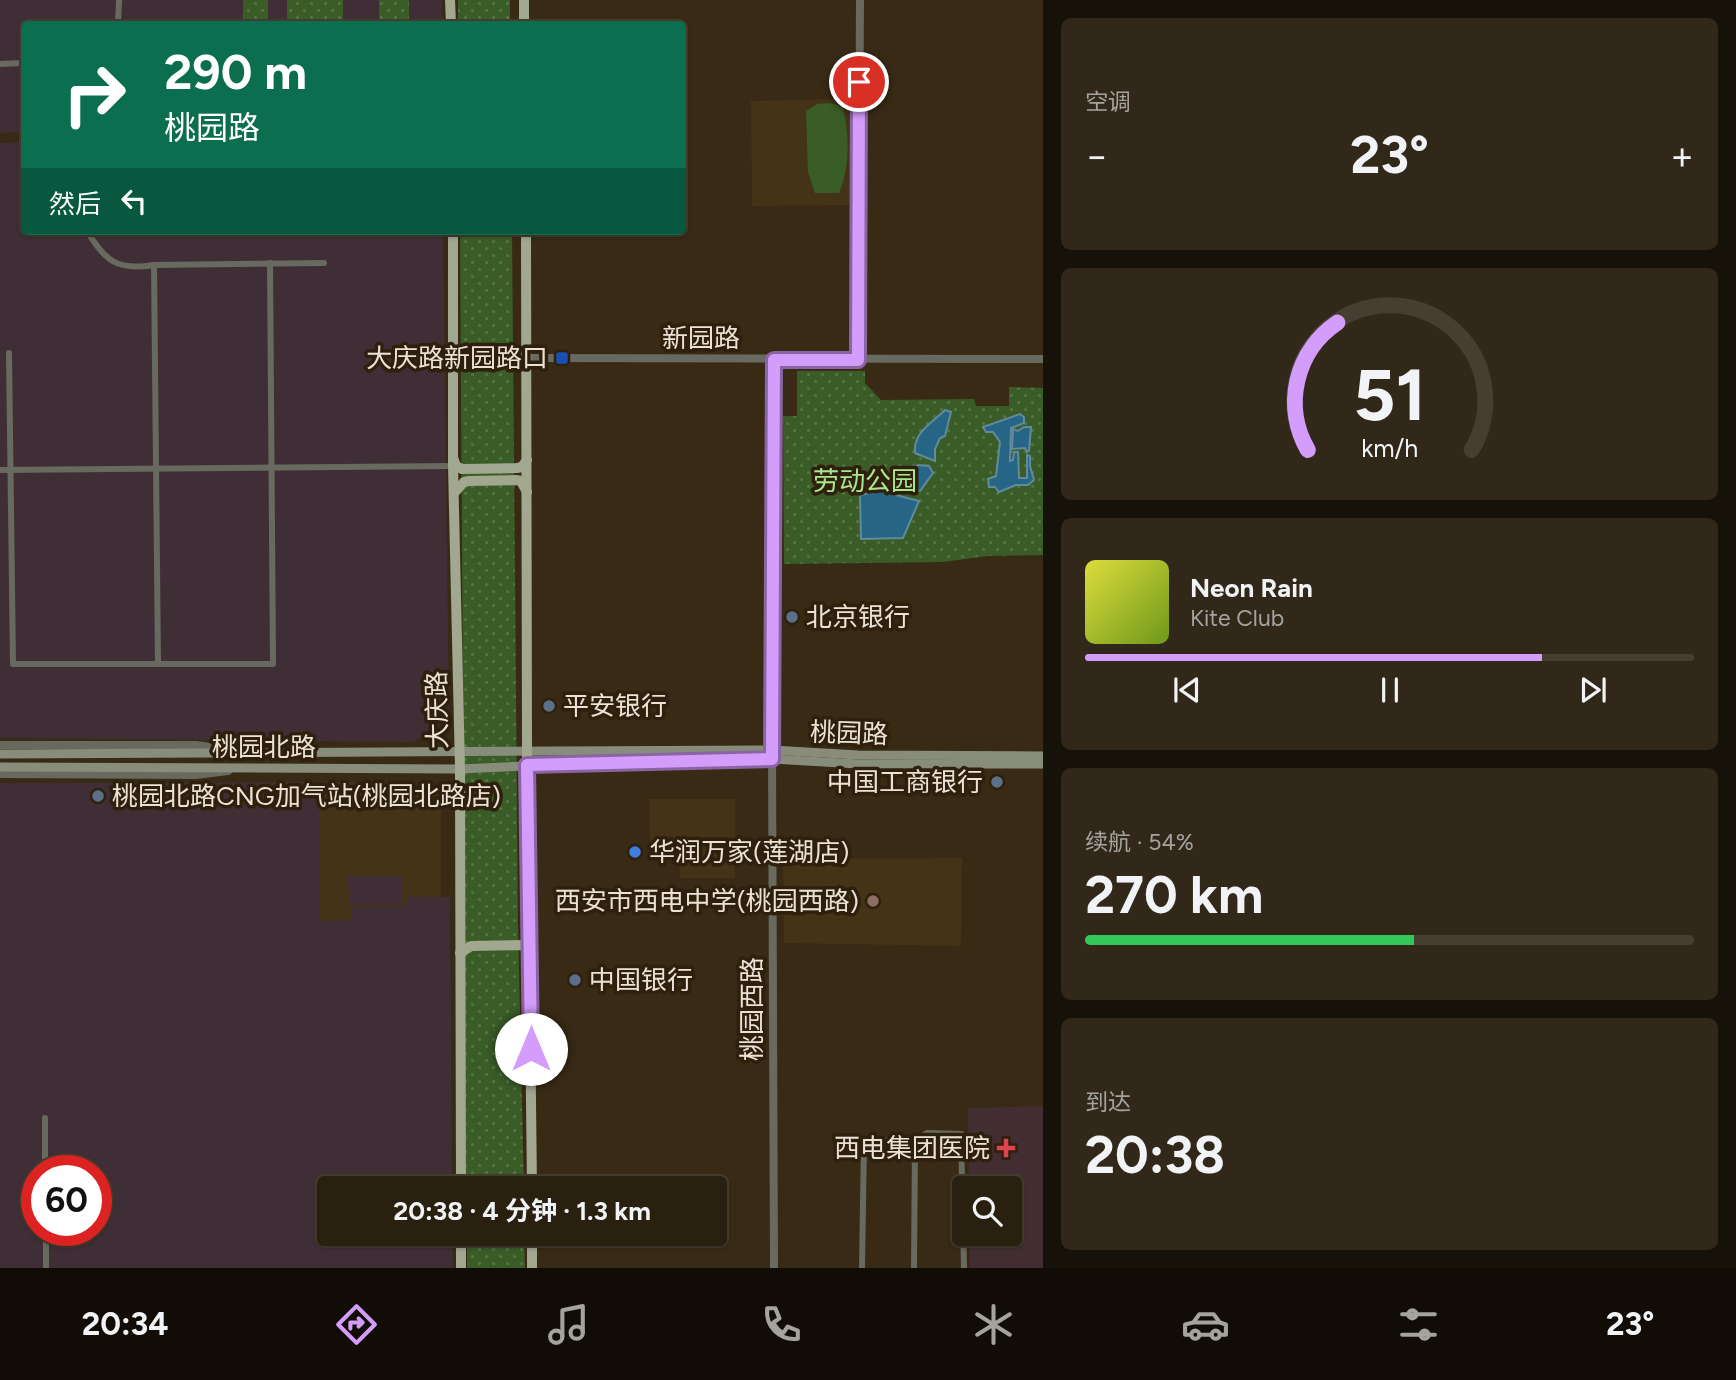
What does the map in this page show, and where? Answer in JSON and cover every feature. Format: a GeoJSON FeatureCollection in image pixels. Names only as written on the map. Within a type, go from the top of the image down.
{"type":"FeatureCollection","features":[{"type":"Feature","properties":{"kind":"main road"},"geometry":{"type":"LineString","coordinates":[[450,0],[451,21]]}},
{"type":"Feature","properties":{"kind":"main road"},"geometry":{"type":"LineString","coordinates":[[523,1],[524,21]]}},
{"type":"Feature","properties":{"kind":"main road","name":"大庆路"},"geometry":{"type":"LineString","coordinates":[[453,235],[453,463],[460,769],[461,1176]]}},
{"type":"Feature","properties":{"kind":"main road"},"geometry":{"type":"LineString","coordinates":[[526,235],[527,765],[532,1176]]}},
{"type":"Feature","properties":{"kind":"main road"},"geometry":{"type":"LineString","coordinates":[[453,463],[461,469],[517,468],[522,467],[527,460]]}},
{"type":"Feature","properties":{"kind":"main road"},"geometry":{"type":"LineString","coordinates":[[454,494],[464,482],[505,480],[521,481],[527,492]]}},
{"type":"Feature","properties":{"kind":"main road","name":"桃园路"},"geometry":{"type":"LineString","coordinates":[[527,753],[1043,756]]}},
{"type":"Feature","properties":{"kind":"main road","name":"桃园北路"},"geometry":{"type":"LineString","coordinates":[[0,754],[527,753]]}},
{"type":"Feature","properties":{"kind":"main road","name":"桃园路"},"geometry":{"type":"LineString","coordinates":[[527,765],[772,755],[858,764],[1043,764]]}},
{"type":"Feature","properties":{"kind":"main road","name":"桃园北路"},"geometry":{"type":"LineString","coordinates":[[0,767],[460,769],[527,765]]}},
{"type":"Feature","properties":{"kind":"main road"},"geometry":{"type":"LineString","coordinates":[[460,936],[470,942],[525,941],[530,936]]}},
{"type":"Feature","properties":{"kind":"main road"},"geometry":{"type":"LineString","coordinates":[[460,953],[471,946],[525,945],[530,950]]}},
{"type":"Feature","properties":{"kind":"main road"},"geometry":{"type":"LineString","coordinates":[[461,1246],[461,1268]]}},
{"type":"Feature","properties":{"kind":"main road"},"geometry":{"type":"LineString","coordinates":[[532,1246],[532,1268]]}},
{"type":"Feature","properties":{"kind":"street"},"geometry":{"type":"LineString","coordinates":[[118,21],[119,0]]}},
{"type":"Feature","properties":{"kind":"street"},"geometry":{"type":"LineString","coordinates":[[858,360],[860,0]]}},
{"type":"Feature","properties":{"kind":"street"},"geometry":{"type":"LineString","coordinates":[[0,64],[21,63]]}},
{"type":"Feature","properties":{"kind":"street"},"geometry":{"type":"LineString","coordinates":[[89,235],[99,251],[114,263],[126,267],[324,263]]}},
{"type":"Feature","properties":{"kind":"street"},"geometry":{"type":"LineString","coordinates":[[9,353],[13,664],[273,664],[270,262]]}},
{"type":"Feature","properties":{"kind":"street"},"geometry":{"type":"LineString","coordinates":[[154,265],[158,664]]}},
{"type":"Feature","properties":{"kind":"street","name":"新园路"},"geometry":{"type":"LineString","coordinates":[[527,358],[1043,359]]}},
{"type":"Feature","properties":{"kind":"street","name":"桃园西路"},"geometry":{"type":"LineString","coordinates":[[774,360],[774,1268]]}},
{"type":"Feature","properties":{"kind":"street"},"geometry":{"type":"LineString","coordinates":[[0,470],[453,463]]}},
{"type":"Feature","properties":{"kind":"street"},"geometry":{"type":"LineString","coordinates":[[0,745],[196,745],[261,754]]}},
{"type":"Feature","properties":{"kind":"street"},"geometry":{"type":"LineString","coordinates":[[0,774],[196,775],[251,768]]}},
{"type":"Feature","properties":{"kind":"street"},"geometry":{"type":"LineString","coordinates":[[45,1118],[45,1155]]}},
{"type":"Feature","properties":{"kind":"street"},"geometry":{"type":"LineString","coordinates":[[862,1268],[864,1140],[915,1141],[927,1133],[961,1134],[964,1268]]}},
{"type":"Feature","properties":{"kind":"street"},"geometry":{"type":"LineString","coordinates":[[914,1268],[915,1141]]}},
{"type":"Feature","properties":{"kind":"street"},"geometry":{"type":"LineString","coordinates":[[46,1246],[46,1268]]}},
{"type":"Feature","properties":{"kind":"shaded area"},"geometry":{"type":"Polygon","coordinates":[[[0,0],[442,0],[442,21],[21,21],[21,132],[0,133],[0,0]]]}},
{"type":"Feature","properties":{"kind":"shaded area"},"geometry":{"type":"Polygon","coordinates":[[[854,99],[854,205],[752,206],[751,101],[854,99]]]}},
{"type":"Feature","properties":{"kind":"shaded area"},"geometry":{"type":"Polygon","coordinates":[[[21,142],[21,235],[443,235],[449,718],[414,742],[0,738],[0,143],[21,142]]]}},
{"type":"Feature","properties":{"kind":"shaded area"},"geometry":{"type":"Polygon","coordinates":[[[320,782],[399,782],[406,790],[433,789],[441,799],[441,897],[407,897],[407,906],[353,907],[352,920],[320,922],[320,782]]]}},
{"type":"Feature","properties":{"kind":"shaded area"},"geometry":{"type":"Polygon","coordinates":[[[320,782],[320,921],[352,920],[352,907],[406,906],[407,897],[450,897],[452,1176],[317,1176],[317,1246],[452,1246],[453,1268],[0,1268],[0,783],[320,782]]]}},
{"type":"Feature","properties":{"kind":"shaded area"},"geometry":{"type":"Polygon","coordinates":[[[649,799],[735,799],[735,878],[680,878],[679,855],[650,855],[649,799]]]}},
{"type":"Feature","properties":{"kind":"shaded area","name":"西安市西电中学(桃园西路)"},"geometry":{"type":"Polygon","coordinates":[[[962,858],[961,946],[784,943],[783,859],[962,858]]]}},
{"type":"Feature","properties":{"kind":"shaded area"},"geometry":{"type":"Polygon","coordinates":[[[348,876],[401,876],[402,904],[349,905],[348,876]]]}},
{"type":"Feature","properties":{"kind":"shaded area","name":"西电集团医院"},"geometry":{"type":"Polygon","coordinates":[[[1043,1106],[1043,1268],[970,1268],[969,1246],[1022,1246],[1022,1176],[969,1176],[968,1108],[1043,1106]]]}},
{"type":"Feature","properties":{"kind":"green space"},"geometry":{"type":"Polygon","coordinates":[[[243,0],[268,0],[268,21],[243,21],[243,0]]]}},
{"type":"Feature","properties":{"kind":"green space"},"geometry":{"type":"Polygon","coordinates":[[[287,0],[343,0],[343,21],[287,21],[287,0]]]}},
{"type":"Feature","properties":{"kind":"green space"},"geometry":{"type":"Polygon","coordinates":[[[379,0],[409,0],[409,21],[379,21],[379,0]]]}},
{"type":"Feature","properties":{"kind":"green space"},"geometry":{"type":"Polygon","coordinates":[[[458,0],[510,0],[510,21],[458,21],[458,0]]]}},
{"type":"Feature","properties":{"kind":"green space"},"geometry":{"type":"Polygon","coordinates":[[[817,104],[842,106],[845,116],[848,150],[845,172],[839,193],[815,193],[808,172],[806,111],[817,104]]]}},
{"type":"Feature","properties":{"kind":"green space"},"geometry":{"type":"Polygon","coordinates":[[[460,235],[512,235],[518,928],[524,1176],[466,1176],[460,235]]]}},
{"type":"Feature","properties":{"kind":"green space","name":"劳动公园"},"geometry":{"type":"Polygon","coordinates":[[[797,371],[865,371],[865,383],[881,400],[974,399],[976,406],[1009,406],[1009,387],[1043,388],[1043,555],[987,556],[943,562],[784,564],[783,416],[797,416],[797,371]]]}},
{"type":"Feature","properties":{"kind":"green space"},"geometry":{"type":"Polygon","coordinates":[[[467,1246],[524,1246],[525,1268],[467,1268],[467,1246]]]}},
{"type":"Feature","properties":{"kind":"water"},"geometry":{"type":"Polygon","coordinates":[[[945,410],[951,412],[945,436],[940,438],[935,449],[935,461],[915,453],[920,434],[945,410]]]}},
{"type":"Feature","properties":{"kind":"water"},"geometry":{"type":"Polygon","coordinates":[[[1020,414],[1024,417],[1024,423],[1011,428],[1010,461],[1013,460],[1014,452],[1018,452],[1019,478],[1027,478],[1027,455],[1030,456],[1034,480],[1028,485],[1016,485],[999,492],[995,487],[989,487],[988,479],[996,476],[1000,442],[993,432],[986,432],[983,427],[1020,414]]]}},
{"type":"Feature","properties":{"kind":"water"},"geometry":{"type":"Polygon","coordinates":[[[1031,427],[1027,452],[1025,448],[1012,449],[1013,429],[1018,431],[1031,427]]]}},
{"type":"Feature","properties":{"kind":"water"},"geometry":{"type":"Polygon","coordinates":[[[918,465],[929,466],[933,473],[920,491],[900,484],[906,473],[918,465]]]}},
{"type":"Feature","properties":{"kind":"water"},"geometry":{"type":"Polygon","coordinates":[[[880,491],[919,501],[903,538],[861,539],[860,495],[880,491]]]}},
{"type":"Feature","properties":{"kind":"place","name":"大庆路新园路口"},"geometry":{"type":"Point","coordinates":[562,358]}},
{"type":"Feature","properties":{"kind":"place","name":"北京银行"},"geometry":{"type":"Point","coordinates":[792,617]}},
{"type":"Feature","properties":{"kind":"place","name":"平安银行"},"geometry":{"type":"Point","coordinates":[549,706]}},
{"type":"Feature","properties":{"kind":"place","name":"中国工商银行"},"geometry":{"type":"Point","coordinates":[997,782]}},
{"type":"Feature","properties":{"kind":"place","name":"桃园北路CNG加气站(桃园北路店)"},"geometry":{"type":"Point","coordinates":[98,796]}},
{"type":"Feature","properties":{"kind":"place","name":"华润万家(莲湖店)"},"geometry":{"type":"Point","coordinates":[635,852]}},
{"type":"Feature","properties":{"kind":"place","name":"西安市西电中学(桃园西路)"},"geometry":{"type":"Point","coordinates":[873,901]}},
{"type":"Feature","properties":{"kind":"place","name":"中国银行"},"geometry":{"type":"Point","coordinates":[575,980]}},
{"type":"Feature","properties":{"kind":"place","name":"西电集团医院"},"geometry":{"type":"Point","coordinates":[1006,1148]}},
{"type":"Feature","properties":{"kind":"route"},"geometry":{"type":"LineString","coordinates":[[531,1049],[527,765],[772,759],[774,360],[858,360],[859,82]]}}]}
